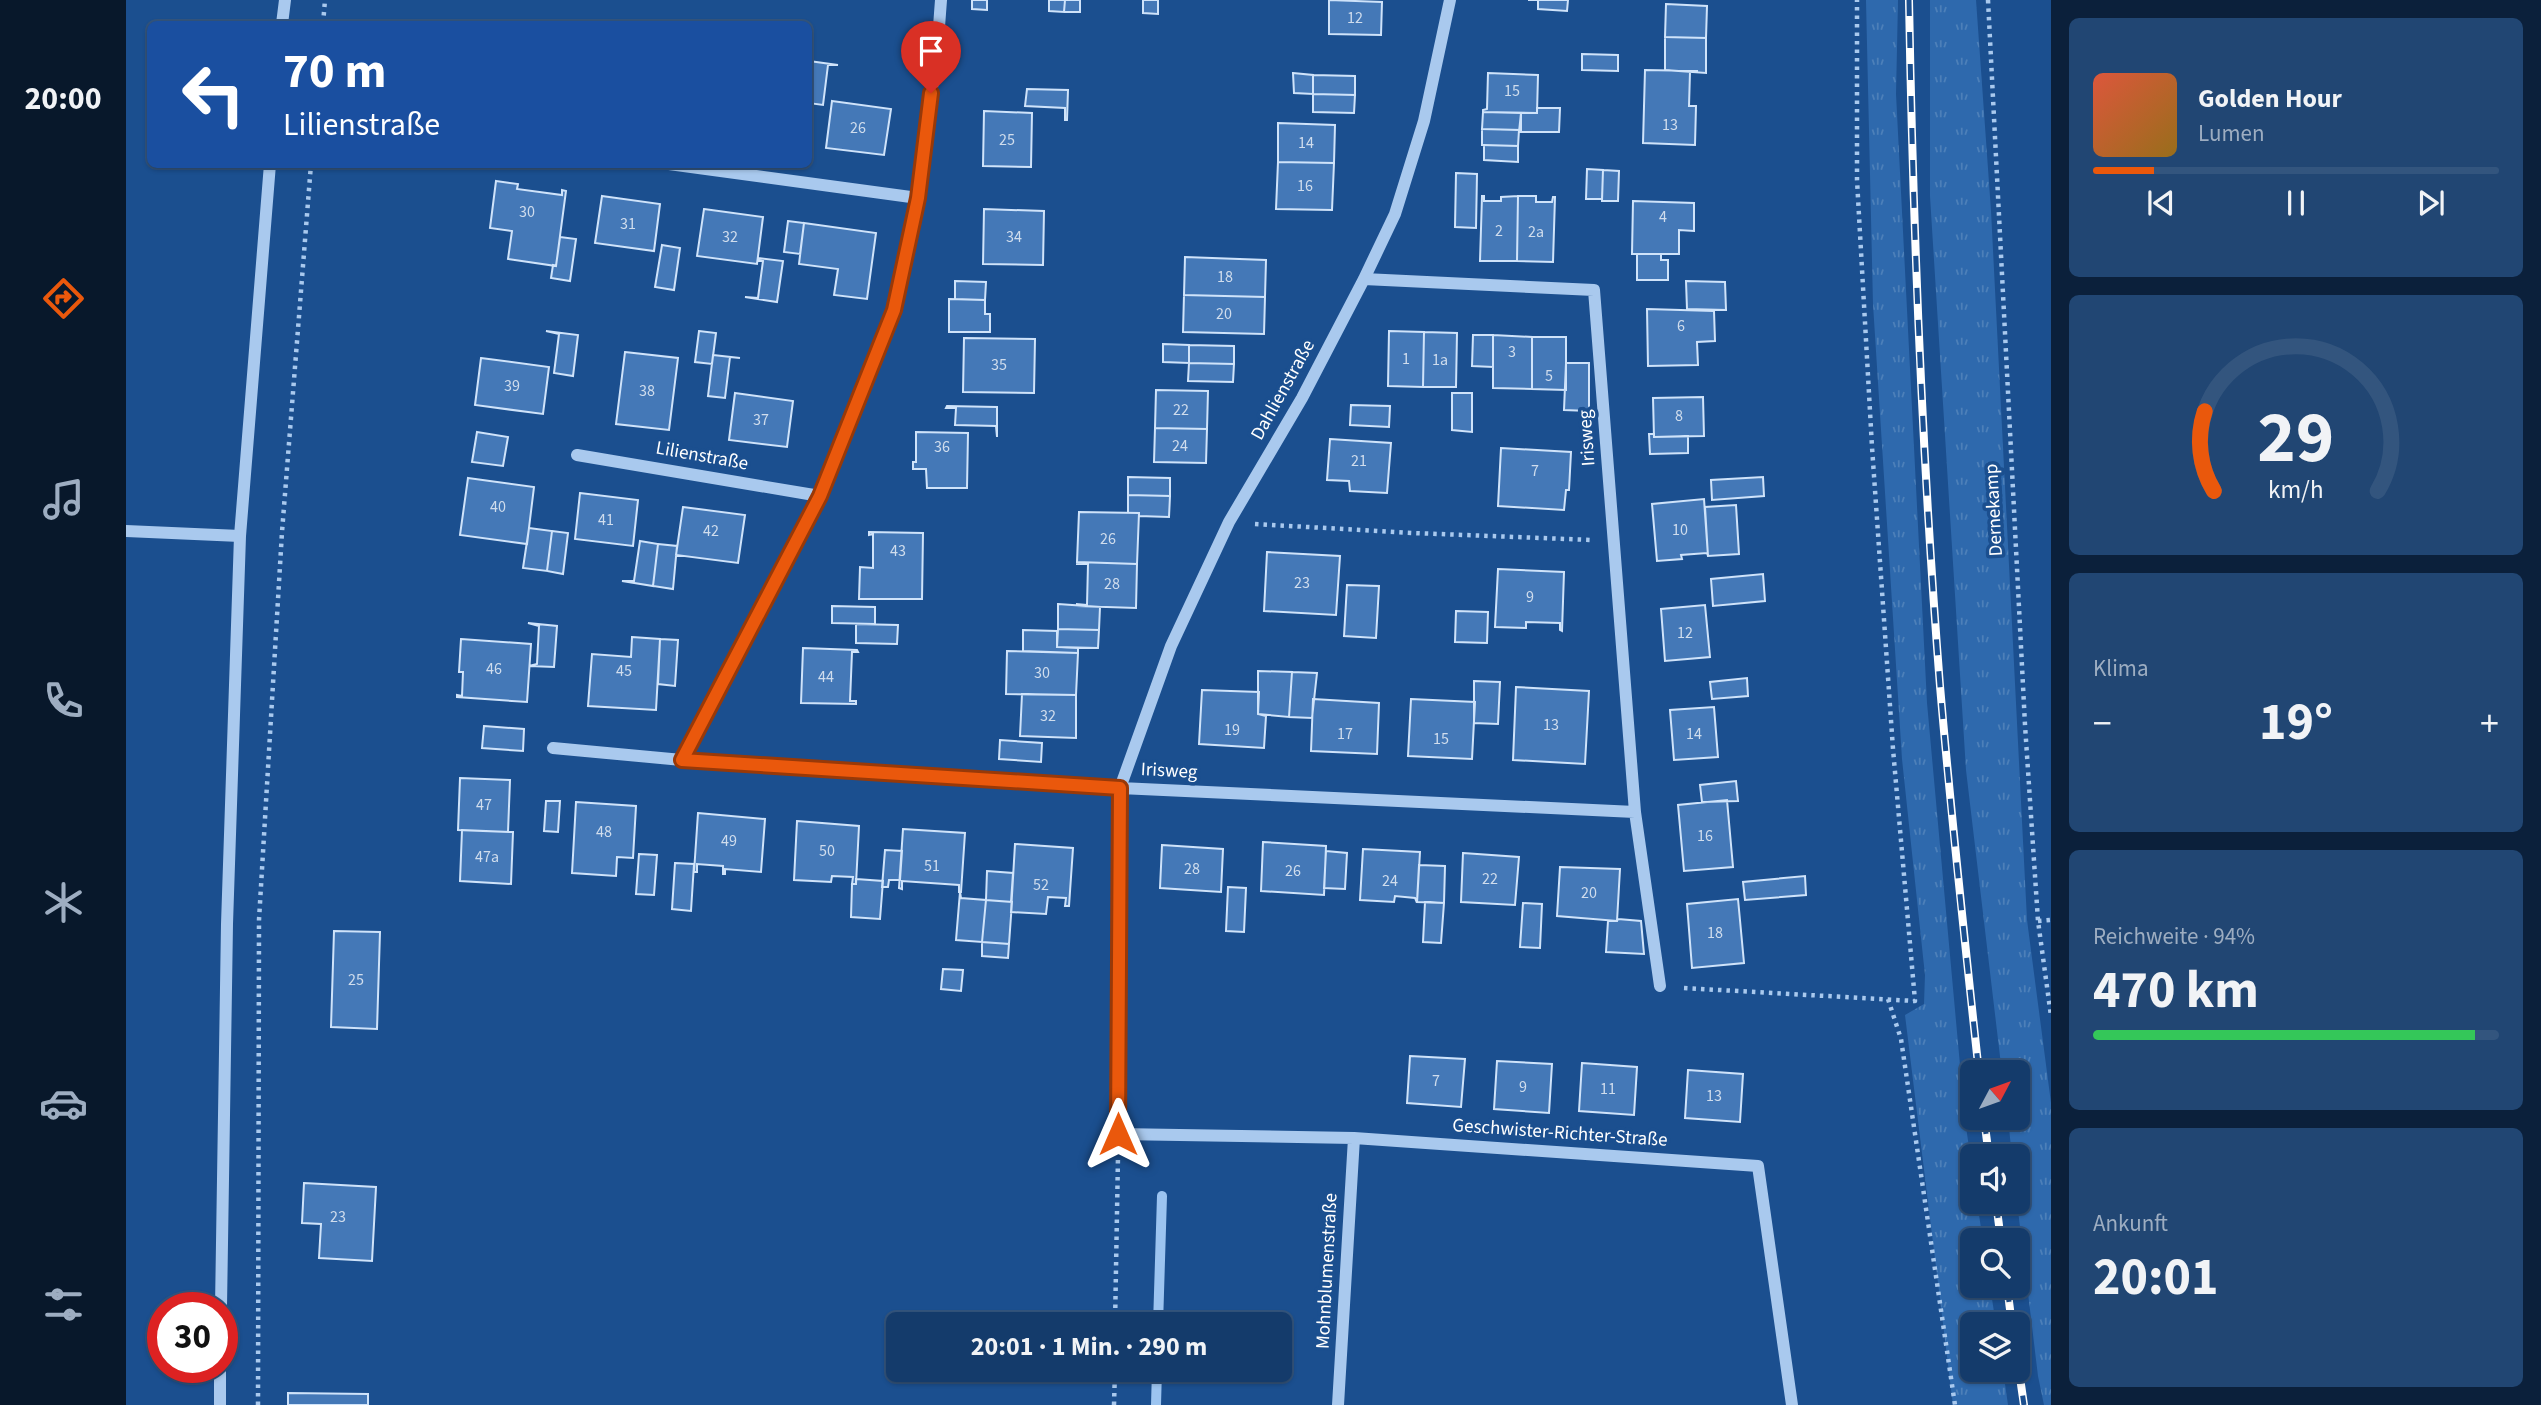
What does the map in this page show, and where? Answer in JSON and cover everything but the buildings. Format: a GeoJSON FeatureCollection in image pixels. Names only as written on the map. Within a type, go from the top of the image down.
{"type":"FeatureCollection","features":[{"type":"Feature","properties":{"kind":"street"},"geometry":{"type":"LineString","coordinates":[[282,21],[285,0]]}},
{"type":"Feature","properties":{"kind":"street"},"geometry":{"type":"LineString","coordinates":[[682,760],[820,496],[894,310],[918,198],[941,0]]}},
{"type":"Feature","properties":{"kind":"street","name":"Dahlienstraße"},"geometry":{"type":"LineString","coordinates":[[1118,1134],[1120,788],[1171,646],[1229,522],[1302,398],[1395,214],[1420,135],[1450,0]]}},
{"type":"Feature","properties":{"kind":"street"},"geometry":{"type":"LineString","coordinates":[[221,1292],[227,924],[240,536],[270,168]]}},
{"type":"Feature","properties":{"kind":"street"},"geometry":{"type":"LineString","coordinates":[[698,168],[918,198]]}},
{"type":"Feature","properties":{"kind":"street","name":"Irisweg"},"geometry":{"type":"LineString","coordinates":[[1364,279],[1594,290],[1635,812],[1660,986]]}},
{"type":"Feature","properties":{"kind":"street","name":"Lilienstraße"},"geometry":{"type":"LineString","coordinates":[[577,455],[820,496]]}},
{"type":"Feature","properties":{"kind":"street"},"geometry":{"type":"LineString","coordinates":[[126,531],[240,536]]}},
{"type":"Feature","properties":{"kind":"street"},"geometry":{"type":"LineString","coordinates":[[553,748],[682,760],[1120,788]]}},
{"type":"Feature","properties":{"kind":"street","name":"Irisweg"},"geometry":{"type":"LineString","coordinates":[[1120,788],[1635,812]]}},
{"type":"Feature","properties":{"kind":"street","name":"Geschwister-Richter-Straße"},"geometry":{"type":"LineString","coordinates":[[1118,1134],[1354,1139],[1758,1166],[1792,1405]]}},
{"type":"Feature","properties":{"kind":"street","name":"Mohnblumenstraße"},"geometry":{"type":"LineString","coordinates":[[1338,1405],[1354,1139]]}},
{"type":"Feature","properties":{"kind":"street"},"geometry":{"type":"LineString","coordinates":[[220,1383],[220,1405]]}},
{"type":"Feature","properties":{"kind":"path"},"geometry":{"type":"LineString","coordinates":[[323,21],[325,0]]}},
{"type":"Feature","properties":{"kind":"path"},"geometry":{"type":"LineString","coordinates":[[1660,986],[1915,1001],[1871,447],[1857,180],[1857,0]]}},
{"type":"Feature","properties":{"kind":"path","name":"Dernekamp"},"geometry":{"type":"LineString","coordinates":[[1988,0],[2024,711],[2038,921],[2051,1016]]}},
{"type":"Feature","properties":{"kind":"path"},"geometry":{"type":"LineString","coordinates":[[258,1405],[259,920],[282,532],[312,168]]}},
{"type":"Feature","properties":{"kind":"path"},"geometry":{"type":"LineString","coordinates":[[1229,522],[1614,541]]}},
{"type":"Feature","properties":{"kind":"path"},"geometry":{"type":"LineString","coordinates":[[2038,921],[2051,920]]}},
{"type":"Feature","properties":{"kind":"path"},"geometry":{"type":"LineString","coordinates":[[1888,999],[1901,1039],[1955,1405]]}},
{"type":"Feature","properties":{"kind":"path"},"geometry":{"type":"LineString","coordinates":[[1115,1312],[1118,1134]]}},
{"type":"Feature","properties":{"kind":"path"},"geometry":{"type":"LineString","coordinates":[[1114,1405],[1115,1382]]}},
{"type":"Feature","properties":{"kind":"green space"},"geometry":{"type":"Polygon","coordinates":[[[1866,0],[1898,0],[1896,94],[1927,703],[1960,1065],[1960,1130],[1966,1130],[1968,1144],[1960,1144],[1960,1214],[1979,1214],[1981,1228],[1960,1228],[1960,1298],[1992,1298],[1994,1312],[1960,1312],[1960,1382],[2005,1382],[2008,1405],[1953,1405],[1905,1015],[1924,1004],[1925,975],[1902,759],[1873,304],[1866,0]]]}},
{"type":"Feature","properties":{"kind":"green space"},"geometry":{"type":"Polygon","coordinates":[[[1930,0],[1976,0],[1991,211],[2027,920],[2051,1103],[2051,1405],[2044,1405],[2029,1298],[2030,1228],[2020,1228],[2018,1214],[2030,1214],[2030,1144],[2011,1144],[2009,1130],[2030,1130],[2030,1060],[2000,1060],[1966,770],[1930,196],[1930,0]]]}},
{"type":"Feature","properties":{"kind":"waterway"},"geometry":{"type":"LineString","coordinates":[[1158,1312],[1162,1196]]}},
{"type":"Feature","properties":{"kind":"waterway"},"geometry":{"type":"LineString","coordinates":[[1156,1405],[1157,1382]]}},
{"type":"Feature","properties":{"kind":"railway"},"geometry":{"type":"LineString","coordinates":[[1909,0],[1919,343],[1928,515],[1940,686],[1978,1060]]}},
{"type":"Feature","properties":{"kind":"railway"},"geometry":{"type":"LineString","coordinates":[[1986,1130],[1987,1144]]}},
{"type":"Feature","properties":{"kind":"railway"},"geometry":{"type":"LineString","coordinates":[[1998,1214],[1999,1228]]}},
{"type":"Feature","properties":{"kind":"railway"},"geometry":{"type":"LineString","coordinates":[[2009,1298],[2010,1312]]}},
{"type":"Feature","properties":{"kind":"railway"},"geometry":{"type":"LineString","coordinates":[[2021,1382],[2024,1405]]}},
{"type":"Feature","properties":{"kind":"route"},"geometry":{"type":"LineString","coordinates":[[931,93],[918,198],[894,310],[820,496],[682,760],[1120,788],[1118,1134]]}}]}
